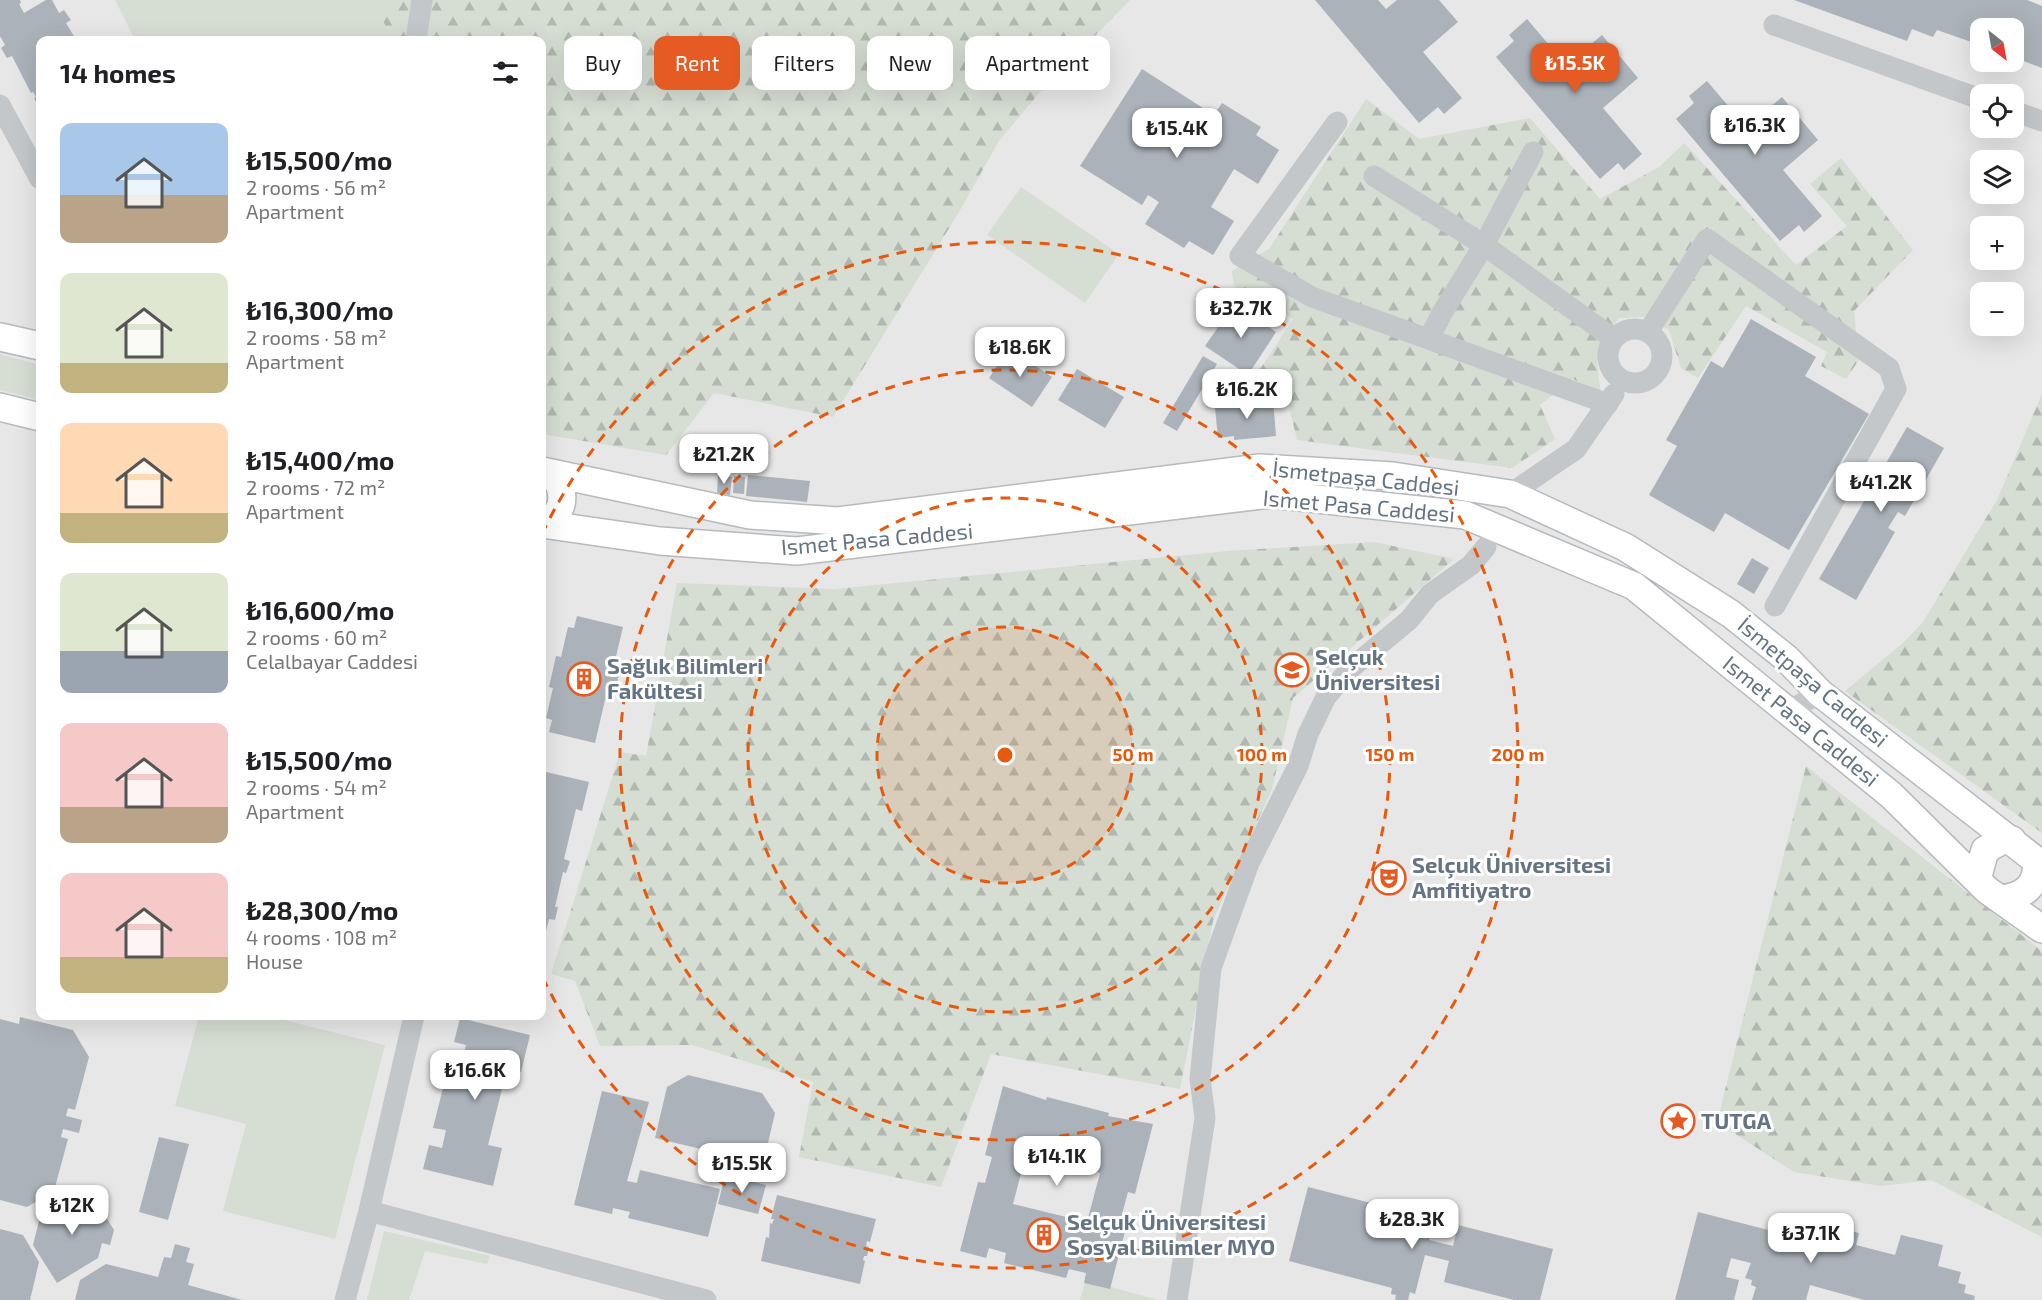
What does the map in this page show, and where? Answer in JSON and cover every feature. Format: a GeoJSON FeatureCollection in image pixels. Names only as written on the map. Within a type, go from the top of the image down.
{"type":"FeatureCollection","features":[{"type":"Feature","properties":{"kind":"main road"},"geometry":{"type":"LineString","coordinates":[[0,337],[36,345]]}},
{"type":"Feature","properties":{"kind":"main road"},"geometry":{"type":"LineString","coordinates":[[0,407],[36,416]]}},
{"type":"Feature","properties":{"kind":"main road","name":"İsmetpaşa Caddesi"},"geometry":{"type":"LineString","coordinates":[[546,472],[750,515],[838,521],[1260,468],[1393,476],[1510,494],[1624,547],[1731,614],[1786,658],[1820,693],[2039,862]]}},
{"type":"Feature","properties":{"kind":"main road"},"geometry":{"type":"LineString","coordinates":[[546,473],[554,477],[562,493],[559,509],[554,516],[546,521]]}},
{"type":"Feature","properties":{"kind":"main road","name":"Ismet Pasa Caddesi"},"geometry":{"type":"LineString","coordinates":[[546,524],[660,540],[797,551],[1270,494],[1465,515],[1634,586],[1891,795],[1977,880],[2042,929]]}},
{"type":"Feature","properties":{"kind":"main road"},"geometry":{"type":"LineString","coordinates":[[1977,880],[1985,850],[2003,840],[2012,840]]}},
{"type":"Feature","properties":{"kind":"main road"},"geometry":{"type":"LineString","coordinates":[[2000,899],[2011,898],[2030,888],[2039,862]]}},
{"type":"Feature","properties":{"kind":"street"},"geometry":{"type":"LineString","coordinates":[[417,36],[422,0]]}},
{"type":"Feature","properties":{"kind":"street"},"geometry":{"type":"LineString","coordinates":[[1773,25],[1970,95]]}},
{"type":"Feature","properties":{"kind":"street"},"geometry":{"type":"LineString","coordinates":[[0,105],[36,172]]}},
{"type":"Feature","properties":{"kind":"street"},"geometry":{"type":"LineString","coordinates":[[2024,115],[2042,121]]}},
{"type":"Feature","properties":{"kind":"street"},"geometry":{"type":"LineString","coordinates":[[1337,123],[1240,256],[1312,297],[1608,404]]}},
{"type":"Feature","properties":{"kind":"street"},"geometry":{"type":"LineString","coordinates":[[1429,339],[1442,313],[1484,245],[1533,152]]}},
{"type":"Feature","properties":{"kind":"street"},"geometry":{"type":"LineString","coordinates":[[1374,176],[1484,245],[1614,339]]}},
{"type":"Feature","properties":{"kind":"street"},"geometry":{"type":"LineString","coordinates":[[1648,332],[1707,239],[1889,368],[1896,389],[1775,606]]}},
{"type":"Feature","properties":{"kind":"street"},"geometry":{"type":"LineString","coordinates":[[1632,329],[1648,332],[1659,344],[1662,353],[1658,370],[1642,382],[1622,380],[1609,363],[1608,353],[1614,339],[1632,329]]}},
{"type":"Feature","properties":{"kind":"street"},"geometry":{"type":"LineString","coordinates":[[1510,494],[1576,450],[1622,380]]}},
{"type":"Feature","properties":{"kind":"street"},"geometry":{"type":"LineString","coordinates":[[1177,1300],[1205,1118],[1200,1079],[1211,968],[1250,863],[1298,766],[1308,734],[1326,697],[1350,669],[1408,620],[1430,594],[1471,565],[1486,547]]}},
{"type":"Feature","properties":{"kind":"street"},"geometry":{"type":"LineString","coordinates":[[1787,712],[1820,693]]}},
{"type":"Feature","properties":{"kind":"street"},"geometry":{"type":"LineString","coordinates":[[345,1300],[369,1211],[413,1020]]}},
{"type":"Feature","properties":{"kind":"street"},"geometry":{"type":"LineString","coordinates":[[369,1211],[706,1300]]}},
{"type":"Feature","properties":{"kind":"shaded area","name":"Selçuk Üniversitesi"},"geometry":{"type":"Polygon","coordinates":[[[0,0],[2042,0],[2042,1300],[0,1300],[0,0]]]}},
{"type":"Feature","properties":{"kind":"green space"},"geometry":{"type":"Polygon","coordinates":[[[115,0],[370,0],[392,36],[133,36],[115,0]]]}},
{"type":"Feature","properties":{"kind":"green space"},"geometry":{"type":"Polygon","coordinates":[[[370,0],[1130,0],[1095,36],[965,36],[965,90],[1042,90],[999,141],[959,212],[833,417],[714,393],[666,455],[546,435],[546,36],[392,36],[370,0]]]}},
{"type":"Feature","properties":{"kind":"green space"},"geometry":{"type":"Polygon","coordinates":[[[1366,99],[1419,139],[1530,118],[1600,199],[1659,167],[1684,143],[1796,265],[1847,226],[1810,184],[1841,158],[1913,250],[1854,311],[1859,360],[1846,379],[1821,366],[1827,352],[1746,306],[1698,378],[1681,368],[1669,330],[1643,317],[1619,318],[1605,338],[1599,352],[1598,369],[1601,393],[1573,379],[1540,405],[1555,439],[1512,468],[1297,440],[1284,385],[1257,374],[1293,319],[1234,286],[1232,271],[1269,249],[1366,99]]]}},
{"type":"Feature","properties":{"kind":"green space"},"geometry":{"type":"Polygon","coordinates":[[[1021,187],[1119,254],[1085,303],[987,235],[1021,187]]]}},
{"type":"Feature","properties":{"kind":"green space"},"geometry":{"type":"Polygon","coordinates":[[[0,354],[36,364],[36,399],[0,390],[0,354]]]}},
{"type":"Feature","properties":{"kind":"green space"},"geometry":{"type":"Polygon","coordinates":[[[2042,394],[2042,833],[1845,691],[1904,642],[1923,622],[1997,500],[2042,394]]]}},
{"type":"Feature","properties":{"kind":"green space"},"geometry":{"type":"Polygon","coordinates":[[[1374,542],[1454,559],[1293,698],[1272,789],[1213,921],[1180,1089],[991,1054],[941,1187],[799,1157],[813,1082],[692,1045],[600,1046],[575,981],[551,974],[620,752],[646,756],[677,583],[834,589],[1228,551],[1374,542]]]}},
{"type":"Feature","properties":{"kind":"green space"},"geometry":{"type":"Polygon","coordinates":[[[1806,766],[2042,951],[2042,1237],[1931,1180],[1881,1186],[1794,1172],[1717,1122],[1806,766]]]}},
{"type":"Feature","properties":{"kind":"green space"},"geometry":{"type":"Polygon","coordinates":[[[198,1020],[284,1020],[385,1045],[335,1239],[223,1211],[246,1124],[175,1106],[198,1020]]]}},
{"type":"Feature","properties":{"kind":"green space"},"geometry":{"type":"Polygon","coordinates":[[[384,1231],[490,1256],[487,1264],[425,1251],[409,1300],[367,1300],[384,1231]]]}},
{"type":"Feature","properties":{"kind":"green space"},"geometry":{"type":"Polygon","coordinates":[[[1086,1280],[1158,1300],[1080,1300],[1086,1280]]]}},
{"type":"Feature","properties":{"kind":"building"},"geometry":{"type":"Polygon","coordinates":[[[0,0],[20,0],[19,4],[24,13],[46,0],[52,0],[59,13],[64,10],[71,20],[66,23],[74,36],[36,36],[36,97],[33,92],[31,93],[12,56],[7,58],[1,48],[5,45],[0,36],[0,0]]]}},
{"type":"Feature","properties":{"kind":"building"},"geometry":{"type":"Polygon","coordinates":[[[1315,0],[1378,0],[1386,9],[1397,0],[1439,0],[1458,22],[1423,52],[1462,98],[1444,114],[1438,107],[1419,123],[1315,0]]]}},
{"type":"Feature","properties":{"kind":"building"},"geometry":{"type":"Polygon","coordinates":[[[1794,0],[2027,0],[2042,6],[2042,68],[2024,61],[2024,18],[1970,18],[1970,42],[1937,30],[1933,37],[1912,29],[1907,41],[1794,0]]]}},
{"type":"Feature","properties":{"kind":"building"},"geometry":{"type":"Polygon","coordinates":[[[1527,19],[1566,65],[1602,35],[1638,78],[1603,108],[1642,154],[1624,170],[1618,163],[1600,179],[1496,57],[1514,41],[1509,35],[1527,19]]]}},
{"type":"Feature","properties":{"kind":"building"},"geometry":{"type":"Polygon","coordinates":[[[1142,69],[1203,108],[1197,118],[1208,124],[1222,103],[1261,127],[1256,135],[1279,150],[1258,184],[1234,169],[1211,207],[1234,221],[1213,255],[1189,241],[1184,248],[1145,224],[1159,202],[1148,195],[1142,205],[1080,166],[1142,69]]]}},
{"type":"Feature","properties":{"kind":"building"},"geometry":{"type":"Polygon","coordinates":[[[1707,81],[1746,127],[1782,97],[1818,140],[1783,170],[1822,216],[1804,232],[1799,225],[1780,241],[1676,119],[1694,103],[1689,96],[1707,81]]]}},
{"type":"Feature","properties":{"kind":"building"},"geometry":{"type":"Polygon","coordinates":[[[1234,304],[1276,332],[1248,375],[1205,346],[1234,304]]]}},
{"type":"Feature","properties":{"kind":"building"},"geometry":{"type":"Polygon","coordinates":[[[1751,319],[1816,357],[1805,376],[1869,414],[1789,550],[1725,513],[1714,532],[1649,495],[1677,446],[1666,440],[1711,361],[1723,368],[1751,319]]]}},
{"type":"Feature","properties":{"kind":"building"},"geometry":{"type":"Polygon","coordinates":[[[1009,348],[1052,377],[1032,407],[989,378],[1009,348]]]}},
{"type":"Feature","properties":{"kind":"building"},"geometry":{"type":"Polygon","coordinates":[[[1203,356],[1217,364],[1177,431],[1163,423],[1203,356]]]}},
{"type":"Feature","properties":{"kind":"building"},"geometry":{"type":"Polygon","coordinates":[[[1077,369],[1124,397],[1105,428],[1058,400],[1077,369]]]}},
{"type":"Feature","properties":{"kind":"building"},"geometry":{"type":"Polygon","coordinates":[[[1273,399],[1276,436],[1234,440],[1234,436],[1218,438],[1215,408],[1231,407],[1231,403],[1273,399]]]}},
{"type":"Feature","properties":{"kind":"building"},"geometry":{"type":"Polygon","coordinates":[[[1907,427],[1944,448],[1905,516],[1898,512],[1888,528],[1895,532],[1856,600],[1819,579],[1907,427]]]}},
{"type":"Feature","properties":{"kind":"building"},"geometry":{"type":"Polygon","coordinates":[[[748,475],[810,481],[807,502],[746,496],[748,475]]]}},
{"type":"Feature","properties":{"kind":"building"},"geometry":{"type":"Polygon","coordinates":[[[718,476],[732,477],[730,495],[717,494],[718,476]]]}},
{"type":"Feature","properties":{"kind":"building"},"geometry":{"type":"Polygon","coordinates":[[[734,476],[745,477],[744,494],[733,493],[734,476]]]}},
{"type":"Feature","properties":{"kind":"building"},"geometry":{"type":"Polygon","coordinates":[[[1752,558],[1769,568],[1754,594],[1737,584],[1752,558]]]}},
{"type":"Feature","properties":{"kind":"building","name":"Sağlık Bilimleri Fakültesi"},"geometry":{"type":"Polygon","coordinates":[[[577,616],[623,627],[613,669],[620,671],[612,702],[605,700],[595,743],[549,732],[552,720],[546,718],[553,688],[549,687],[556,656],[561,657],[568,627],[574,628],[577,616]]]}},
{"type":"Feature","properties":{"kind":"building"},"geometry":{"type":"Polygon","coordinates":[[[546,772],[589,782],[582,811],[576,809],[564,859],[570,861],[566,873],[563,872],[555,907],[558,907],[555,920],[549,919],[546,931],[546,772]]]}},
{"type":"Feature","properties":{"kind":"building"},"geometry":{"type":"Polygon","coordinates":[[[20,1017],[73,1030],[89,1057],[75,1110],[68,1108],[66,1116],[82,1120],[79,1133],[63,1129],[61,1137],[68,1139],[54,1191],[27,1207],[0,1200],[0,1019],[19,1024],[20,1017]]]}},
{"type":"Feature","properties":{"kind":"building"},"geometry":{"type":"Polygon","coordinates":[[[460,1020],[468,1020],[530,1035],[521,1072],[507,1069],[488,1145],[502,1148],[493,1186],[423,1169],[429,1145],[442,1148],[446,1130],[433,1128],[450,1060],[462,1063],[466,1045],[454,1042],[460,1020]]]}},
{"type":"Feature","properties":{"kind":"building"},"geometry":{"type":"Polygon","coordinates":[[[688,1075],[762,1093],[775,1113],[763,1164],[655,1138],[667,1087],[688,1075]]]}},
{"type":"Feature","properties":{"kind":"building"},"geometry":{"type":"Polygon","coordinates":[[[1003,1086],[1046,1100],[1047,1097],[1109,1113],[1108,1116],[1153,1124],[1135,1194],[1128,1192],[1121,1218],[1128,1220],[1110,1289],[1084,1283],[1086,1273],[1069,1269],[1066,1278],[1004,1263],[1006,1253],[989,1248],[986,1258],[960,1251],[978,1182],[985,1183],[992,1157],[985,1155],[1003,1086]],[[1026,1154],[1013,1204],[1087,1222],[1100,1173],[1026,1154]]]}},
{"type":"Feature","properties":{"kind":"building"},"geometry":{"type":"Polygon","coordinates":[[[602,1091],[649,1102],[627,1181],[637,1183],[640,1170],[720,1189],[708,1237],[628,1218],[630,1212],[613,1208],[612,1214],[574,1205],[602,1091]]]}},
{"type":"Feature","properties":{"kind":"building"},"geometry":{"type":"Polygon","coordinates":[[[159,1137],[189,1144],[168,1220],[139,1212],[159,1137]]]}},
{"type":"Feature","properties":{"kind":"building"},"geometry":{"type":"Polygon","coordinates":[[[725,1175],[766,1185],[758,1214],[718,1204],[725,1175]]]}},
{"type":"Feature","properties":{"kind":"building"},"geometry":{"type":"Polygon","coordinates":[[[1308,1187],[1434,1219],[1429,1240],[1453,1246],[1458,1225],[1553,1249],[1540,1300],[1514,1300],[1444,1282],[1449,1261],[1425,1255],[1415,1294],[1410,1292],[1408,1300],[1395,1300],[1396,1295],[1391,1294],[1392,1288],[1289,1261],[1308,1187]]]}},
{"type":"Feature","properties":{"kind":"building"},"geometry":{"type":"Polygon","coordinates":[[[777,1195],[876,1219],[870,1242],[867,1241],[866,1246],[869,1247],[867,1256],[864,1256],[863,1260],[865,1261],[860,1284],[761,1261],[766,1237],[769,1238],[770,1223],[772,1224],[774,1219],[771,1219],[777,1195]]]}},
{"type":"Feature","properties":{"kind":"building"},"geometry":{"type":"Polygon","coordinates":[[[80,1196],[95,1199],[114,1230],[110,1245],[102,1243],[98,1258],[57,1283],[33,1245],[41,1213],[63,1200],[78,1204],[80,1196]]]}},
{"type":"Feature","properties":{"kind":"building"},"geometry":{"type":"Polygon","coordinates":[[[1698,1212],[1788,1235],[1793,1216],[1859,1233],[1856,1245],[1895,1255],[1901,1235],[1943,1245],[1938,1266],[1961,1272],[1958,1283],[1966,1285],[1964,1293],[1975,1296],[1974,1300],[1864,1300],[1810,1285],[1806,1300],[1752,1300],[1756,1287],[1751,1285],[1752,1280],[1745,1278],[1751,1263],[1731,1258],[1726,1277],[1739,1280],[1734,1300],[1675,1300],[1698,1212]]]}},
{"type":"Feature","properties":{"kind":"building"},"geometry":{"type":"Polygon","coordinates":[[[0,1229],[23,1235],[39,1262],[30,1300],[0,1300],[0,1229]]]}},
{"type":"Feature","properties":{"kind":"building"},"geometry":{"type":"Polygon","coordinates":[[[175,1244],[190,1248],[186,1262],[194,1264],[188,1285],[242,1300],[75,1300],[80,1280],[106,1264],[158,1277],[164,1257],[171,1258],[175,1244]]]}},
{"type":"Feature","properties":{"kind":"place","name":"Selçuk Üniversitesi"},"geometry":{"type":"Point","coordinates":[1292,670]}},
{"type":"Feature","properties":{"kind":"place","name":"Sağlık Bilimleri Fakültesi"},"geometry":{"type":"Point","coordinates":[584,679]}},
{"type":"Feature","properties":{"kind":"place","name":"Selçuk Üniversitesi Amfitiyatro"},"geometry":{"type":"Point","coordinates":[1389,878]}},
{"type":"Feature","properties":{"kind":"place","name":"TUTGA"},"geometry":{"type":"Point","coordinates":[1678,1121]}},
{"type":"Feature","properties":{"kind":"place","name":"Selçuk Üniversitesi Sosyal Bilimler MYO"},"geometry":{"type":"Point","coordinates":[1044,1235]}}]}
